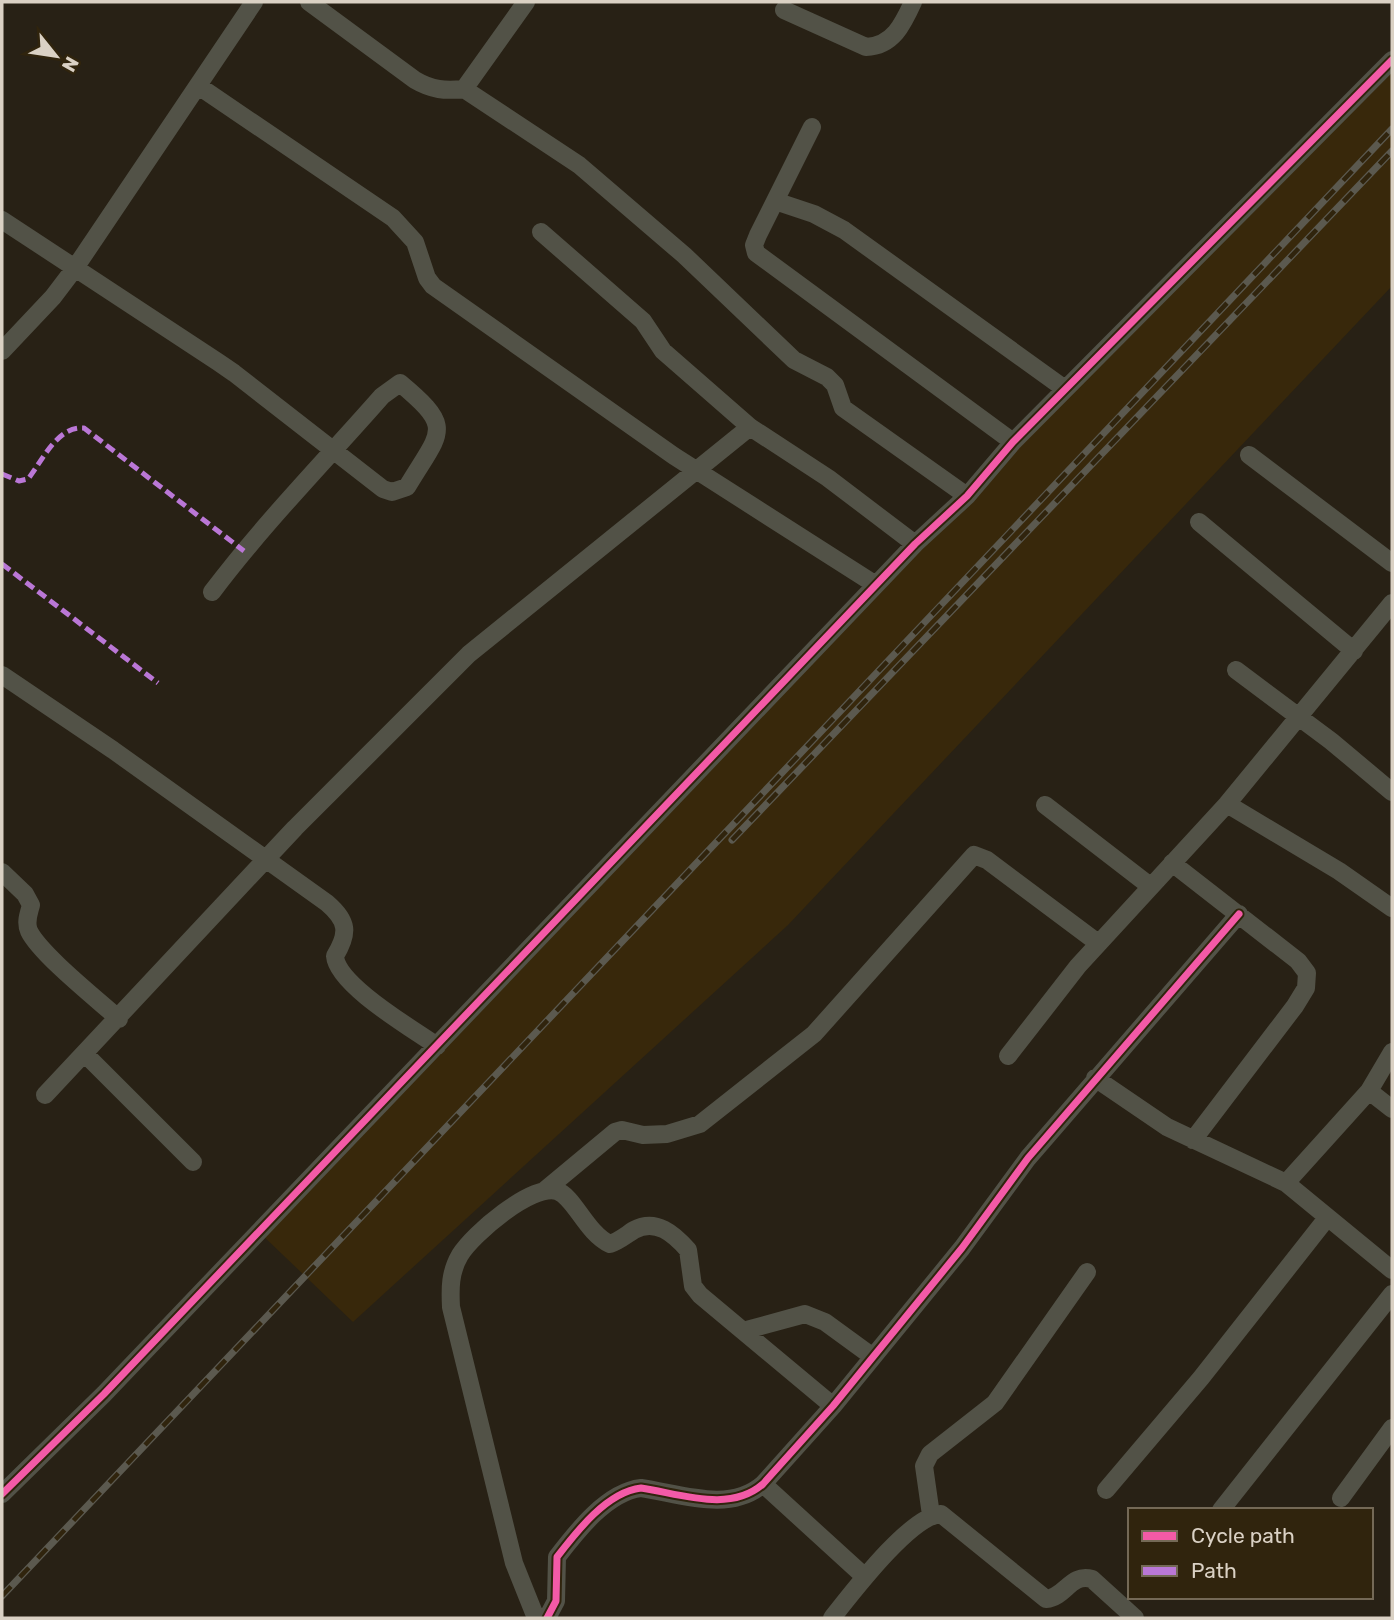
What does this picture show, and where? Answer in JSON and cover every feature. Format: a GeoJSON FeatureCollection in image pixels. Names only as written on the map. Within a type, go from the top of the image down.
{"type":"FeatureCollection","features":[{"type":"Feature","properties":{"kind":"street"},"geometry":{"type":"LineString","coordinates":[[2,351],[52,298],[75,268],[200,87],[254,2]]}},
{"type":"Feature","properties":{"kind":"street"},"geometry":{"type":"LineString","coordinates":[[309,2],[428,88],[445,91],[464,89],[579,165],[684,255],[794,360],[827,377],[835,385],[843,408],[967,496]]}},
{"type":"Feature","properties":{"kind":"street"},"geometry":{"type":"LineString","coordinates":[[464,89],[526,2]]}},
{"type":"Feature","properties":{"kind":"street"},"geometry":{"type":"LineString","coordinates":[[784,10],[866,47],[878,47],[900,29],[914,2]]}},
{"type":"Feature","properties":{"kind":"street"},"geometry":{"type":"LineString","coordinates":[[2,1494],[96,1403],[915,544],[967,496],[1013,442],[1392,60]]}},
{"type":"Feature","properties":{"kind":"street"},"geometry":{"type":"LineString","coordinates":[[200,87],[393,218],[415,242],[427,278],[433,286],[696,470],[876,585]]}},
{"type":"Feature","properties":{"kind":"street"},"geometry":{"type":"LineString","coordinates":[[812,127],[758,235],[754,245],[756,253],[1013,442]]}},
{"type":"Feature","properties":{"kind":"street"},"geometry":{"type":"LineString","coordinates":[[775,201],[814,214],[844,230],[1065,389]]}},
{"type":"Feature","properties":{"kind":"street"},"geometry":{"type":"LineString","coordinates":[[2,220],[218,362],[334,452],[383,488],[401,491],[407,487],[431,447],[439,426],[427,406],[400,383],[382,396],[334,452],[237,559],[212,592]]}},
{"type":"Feature","properties":{"kind":"street"},"geometry":{"type":"LineString","coordinates":[[541,232],[643,321],[663,351],[750,427],[828,478],[915,544]]}},
{"type":"Feature","properties":{"kind":"street"},"geometry":{"type":"LineString","coordinates":[[45,1095],[265,861],[470,654],[750,427]]}},
{"type":"Feature","properties":{"kind":"street"},"geometry":{"type":"LineString","coordinates":[[1249,455],[1392,563]]}},
{"type":"Feature","properties":{"kind":"street"},"geometry":{"type":"LineString","coordinates":[[1199,522],[1354,651]]}},
{"type":"Feature","properties":{"kind":"street"},"geometry":{"type":"LineString","coordinates":[[1008,1056],[1098,943],[1227,804],[1392,603]]}},
{"type":"Feature","properties":{"kind":"street"},"geometry":{"type":"LineString","coordinates":[[1236,670],[1392,792]]}},
{"type":"Feature","properties":{"kind":"street"},"geometry":{"type":"LineString","coordinates":[[2,675],[113,750],[340,915],[346,926],[345,939],[335,956],[341,972],[368,996],[437,1046]]}},
{"type":"Feature","properties":{"kind":"street"},"geometry":{"type":"LineString","coordinates":[[1227,804],[1339,871],[1392,908]]}},
{"type":"Feature","properties":{"kind":"street"},"geometry":{"type":"LineString","coordinates":[[1045,806],[1150,886]]}},
{"type":"Feature","properties":{"kind":"street"},"geometry":{"type":"LineString","coordinates":[[536,1618],[514,1563],[456,1331],[450,1287],[461,1253],[512,1207],[544,1191],[615,1132],[622,1130],[643,1135],[667,1134],[700,1124],[814,1034],[974,855],[987,860],[1098,943]]}},
{"type":"Feature","properties":{"kind":"street"},"geometry":{"type":"LineString","coordinates":[[1172,863],[1298,961],[1307,973],[1306,988],[1192,1140]]}},
{"type":"Feature","properties":{"kind":"street"},"geometry":{"type":"LineString","coordinates":[[2,872],[25,894],[31,905],[27,918],[29,931],[119,1019]]}},
{"type":"Feature","properties":{"kind":"street"},"geometry":{"type":"LineString","coordinates":[[547,1618],[556,1601],[557,1556],[615,1496],[641,1488],[730,1500],[751,1494],[763,1484],[833,1406],[962,1248],[1028,1158],[1239,914]]}},
{"type":"Feature","properties":{"kind":"street"},"geometry":{"type":"LineString","coordinates":[[1286,1184],[1369,1091],[1392,1052]]}},
{"type":"Feature","properties":{"kind":"street"},"geometry":{"type":"LineString","coordinates":[[85,1054],[193,1162]]}},
{"type":"Feature","properties":{"kind":"street"},"geometry":{"type":"LineString","coordinates":[[1095,1078],[1192,1140],[1286,1184],[1392,1270]]}},
{"type":"Feature","properties":{"kind":"street"},"geometry":{"type":"LineString","coordinates":[[1369,1091],[1392,1109]]}},
{"type":"Feature","properties":{"kind":"street"},"geometry":{"type":"LineString","coordinates":[[544,1191],[558,1192],[567,1198],[592,1233],[610,1244],[638,1227],[652,1225],[664,1229],[688,1250],[693,1286],[833,1406]]}},
{"type":"Feature","properties":{"kind":"street"},"geometry":{"type":"LineString","coordinates":[[1106,1490],[1201,1378],[1327,1218]]}},
{"type":"Feature","properties":{"kind":"street"},"geometry":{"type":"LineString","coordinates":[[931,1515],[924,1466],[930,1454],[995,1403],[1087,1272]]}},
{"type":"Feature","properties":{"kind":"street"},"geometry":{"type":"LineString","coordinates":[[1223,1508],[1392,1294]]}},
{"type":"Feature","properties":{"kind":"street"},"geometry":{"type":"LineString","coordinates":[[743,1331],[805,1314],[825,1322],[873,1357]]}},
{"type":"Feature","properties":{"kind":"street"},"geometry":{"type":"LineString","coordinates":[[1341,1497],[1392,1428]]}},
{"type":"Feature","properties":{"kind":"street"},"geometry":{"type":"LineString","coordinates":[[763,1484],[865,1577]]}},
{"type":"Feature","properties":{"kind":"street"},"geometry":{"type":"LineString","coordinates":[[832,1618],[865,1577],[921,1520],[941,1514],[1045,1599],[1054,1598],[1074,1579],[1083,1576],[1092,1578],[1135,1618]]}},
{"type":"Feature","properties":{"kind":"shaded area"},"geometry":{"type":"Polygon","coordinates":[[[1392,53],[1392,286],[788,925],[353,1322],[260,1233],[1392,53]]]}},
{"type":"Feature","properties":{"kind":"railway"},"geometry":{"type":"LineString","coordinates":[[2,1596],[1392,129]]}},
{"type":"Feature","properties":{"kind":"railway"},"geometry":{"type":"LineString","coordinates":[[732,840],[1392,151]]}},
{"type":"Feature","properties":{"kind":"marked path"},"geometry":{"type":"LineString","coordinates":[[2,474],[19,481],[28,479],[58,438],[66,432],[84,428],[244,551]]}},
{"type":"Feature","properties":{"kind":"marked path"},"geometry":{"type":"LineString","coordinates":[[2,564],[158,683]]}},
{"type":"Feature","properties":{"kind":"cycle path"},"geometry":{"type":"LineString","coordinates":[[2,1494],[104,1394],[915,544],[967,496],[1013,442],[1392,60]]}},
{"type":"Feature","properties":{"kind":"cycle path"},"geometry":{"type":"LineString","coordinates":[[547,1618],[556,1601],[557,1557],[594,1514],[616,1497],[641,1488],[720,1500],[750,1493],[763,1484],[833,1406],[962,1248],[1028,1158],[1239,914]]}}]}
